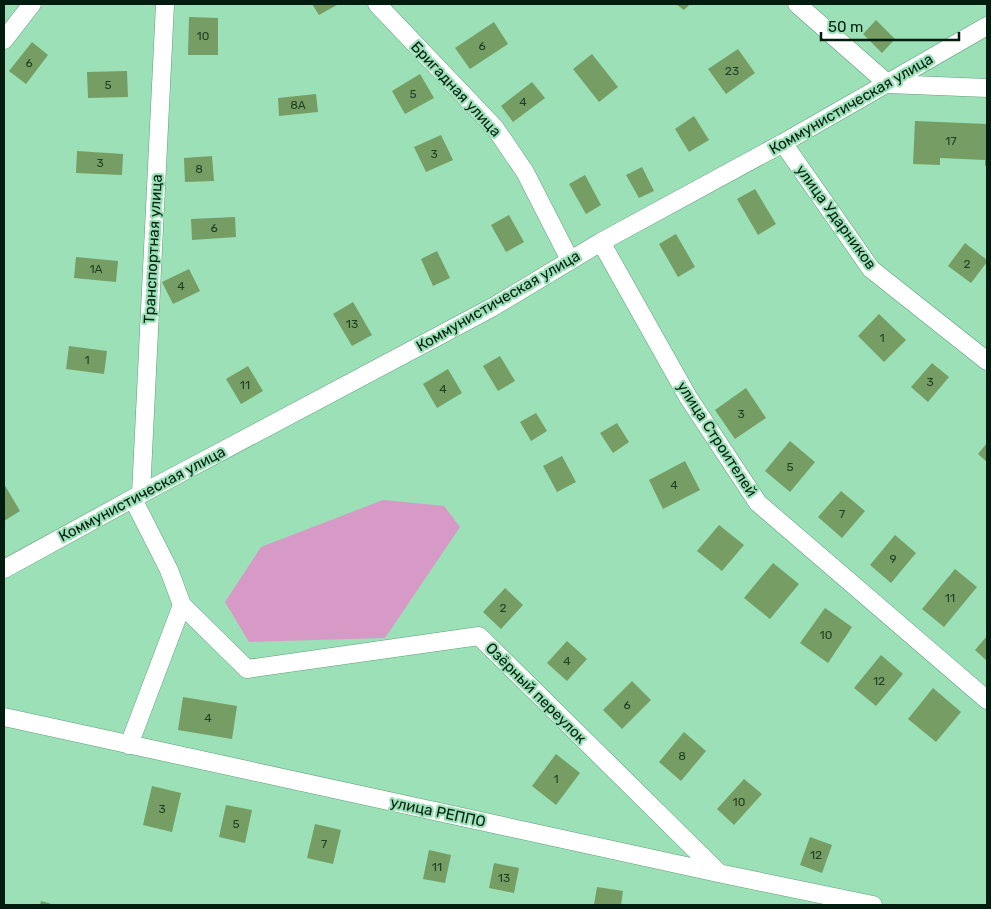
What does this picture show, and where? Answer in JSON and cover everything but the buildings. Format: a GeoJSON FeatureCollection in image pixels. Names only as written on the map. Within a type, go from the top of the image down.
{"type":"FeatureCollection","features":[{"type":"Feature","properties":{"kind":"street"},"geometry":{"type":"LineString","coordinates":[[4,40],[32,4]]}},
{"type":"Feature","properties":{"kind":"street","name":"Транспортная улица"},"geometry":{"type":"LineString","coordinates":[[136,496],[165,4]]}},
{"type":"Feature","properties":{"kind":"street","name":"Бригадная улица"},"geometry":{"type":"LineString","coordinates":[[377,4],[495,128],[525,172],[570,260]]}},
{"type":"Feature","properties":{"kind":"street"},"geometry":{"type":"LineString","coordinates":[[797,4],[888,84],[987,88]]}},
{"type":"Feature","properties":{"kind":"street","name":"Коммунистическая улица"},"geometry":{"type":"LineString","coordinates":[[4,569],[136,496],[493,307],[601,242],[783,143],[987,26]]}},
{"type":"Feature","properties":{"kind":"street","name":"улица Ударников"},"geometry":{"type":"LineString","coordinates":[[783,143],[871,269],[987,361]]}},
{"type":"Feature","properties":{"kind":"street","name":"улица Строителей"},"geometry":{"type":"LineString","coordinates":[[601,242],[688,397],[758,503],[987,700]]}},
{"type":"Feature","properties":{"kind":"street"},"geometry":{"type":"LineString","coordinates":[[128,745],[182,605],[169,570],[136,496]]}},
{"type":"Feature","properties":{"kind":"street","name":"Озёрный переулок"},"geometry":{"type":"LineString","coordinates":[[182,605],[247,669],[478,636],[718,872]]}},
{"type":"Feature","properties":{"kind":"street","name":"улица РЕППО"},"geometry":{"type":"LineString","coordinates":[[4,717],[718,872],[814,899],[873,905]]}},
{"type":"Feature","properties":{"kind":"shaded area"},"geometry":{"type":"Polygon","coordinates":[[[383,500],[444,506],[460,527],[385,638],[249,642],[225,602],[261,547],[383,500]]]}}]}
